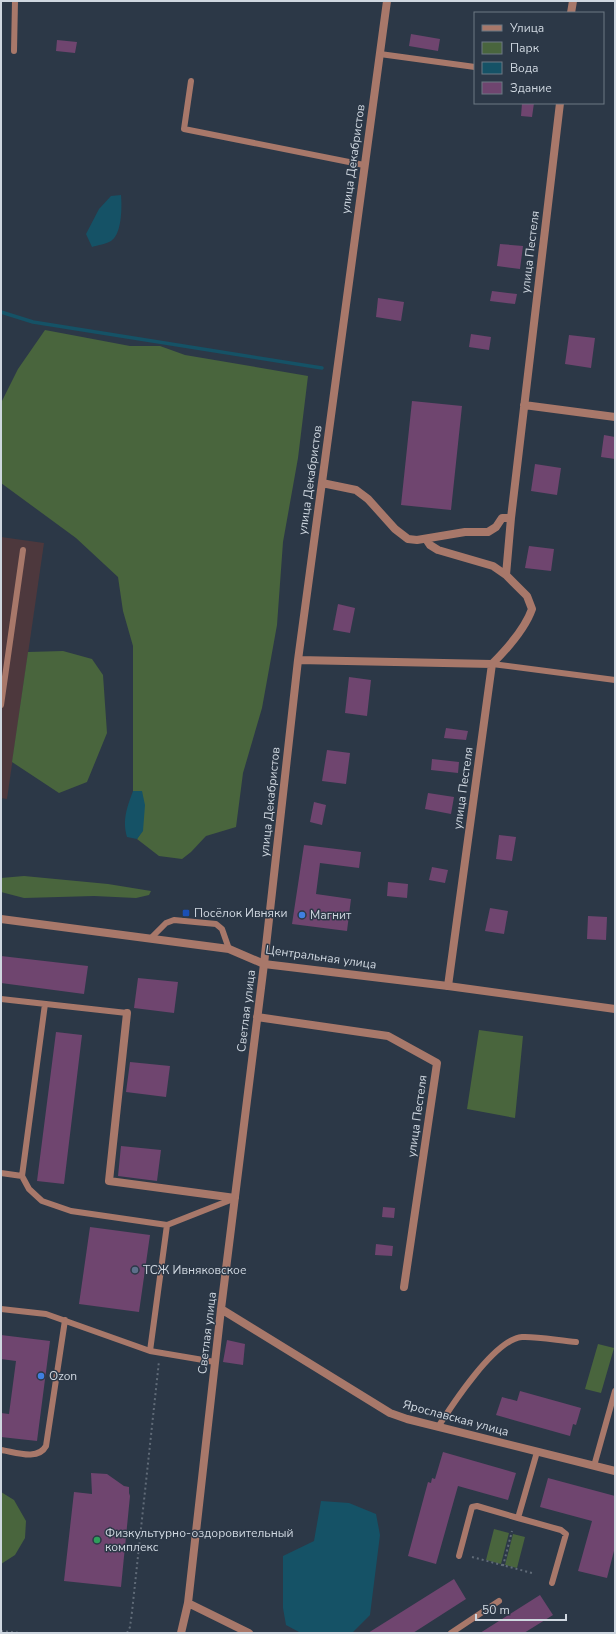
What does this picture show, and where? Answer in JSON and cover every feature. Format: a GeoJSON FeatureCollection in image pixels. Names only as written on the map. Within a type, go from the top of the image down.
{"type":"FeatureCollection","features":[{"type":"Feature","properties":{"kind":"street","name":"улица Декабристов"},"geometry":{"type":"LineString","coordinates":[[264,964],[298,660],[387,1]]}},
{"type":"Feature","properties":{"kind":"street"},"geometry":{"type":"LineString","coordinates":[[572,12],[573,1]]}},
{"type":"Feature","properties":{"kind":"street","name":"улица Пестеля"},"geometry":{"type":"LineString","coordinates":[[506,575],[511,518],[560,104]]}},
{"type":"Feature","properties":{"kind":"street"},"geometry":{"type":"LineString","coordinates":[[524,405],[615,418]]}},
{"type":"Feature","properties":{"kind":"street"},"geometry":{"type":"LineString","coordinates":[[322,483],[356,490],[368,499],[395,529],[408,539],[426,539],[465,532],[488,532],[496,527],[502,518],[511,518]]}},
{"type":"Feature","properties":{"kind":"street"},"geometry":{"type":"LineString","coordinates":[[298,660],[492,664],[501,655],[529,617],[532,609],[527,596],[506,575],[493,566],[438,550],[430,545],[426,539]]}},
{"type":"Feature","properties":{"kind":"street","name":"улица Пестеля"},"geometry":{"type":"LineString","coordinates":[[448,986],[492,664]]}},
{"type":"Feature","properties":{"kind":"street","name":"Центральная улица"},"geometry":{"type":"LineString","coordinates":[[1,919],[229,949],[264,964],[448,986],[615,1009]]}},
{"type":"Feature","properties":{"kind":"street","name":"Светлая улица"},"geometry":{"type":"LineString","coordinates":[[181,1633],[188,1603],[215,1362],[264,964]]}},
{"type":"Feature","properties":{"kind":"street"},"geometry":{"type":"LineString","coordinates":[[127,1013],[109,1181],[235,1198]]}},
{"type":"Feature","properties":{"kind":"street","name":"улица Пестеля"},"geometry":{"type":"LineString","coordinates":[[257,1017],[388,1036],[437,1063],[404,1287]]}},
{"type":"Feature","properties":{"kind":"street","name":"Ярославская улица"},"geometry":{"type":"LineString","coordinates":[[222,1309],[390,1413],[438,1427],[615,1471]]}},
{"type":"Feature","properties":{"kind":"street"},"geometry":{"type":"LineString","coordinates":[[188,1603],[249,1633]]}},
{"type":"Feature","properties":{"kind":"lane"},"geometry":{"type":"LineString","coordinates":[[14,50],[15,1]]}},
{"type":"Feature","properties":{"kind":"lane"},"geometry":{"type":"LineString","coordinates":[[380,54],[474,67]]}},
{"type":"Feature","properties":{"kind":"lane"},"geometry":{"type":"LineString","coordinates":[[191,81],[184,129],[364,165]]}},
{"type":"Feature","properties":{"kind":"lane"},"geometry":{"type":"LineString","coordinates":[[1,705],[24,550]]}},
{"type":"Feature","properties":{"kind":"lane"},"geometry":{"type":"LineString","coordinates":[[492,664],[615,680]]}},
{"type":"Feature","properties":{"kind":"lane"},"geometry":{"type":"LineString","coordinates":[[151,938],[166,923],[174,920],[216,924],[222,929],[229,949]]}},
{"type":"Feature","properties":{"kind":"lane"},"geometry":{"type":"LineString","coordinates":[[1,999],[127,1013]]}},
{"type":"Feature","properties":{"kind":"lane"},"geometry":{"type":"LineString","coordinates":[[45,1004],[22,1176],[29,1189],[42,1201],[71,1211],[167,1225],[235,1198]]}},
{"type":"Feature","properties":{"kind":"lane"},"geometry":{"type":"LineString","coordinates":[[1,1173],[22,1176]]}},
{"type":"Feature","properties":{"kind":"lane"},"geometry":{"type":"LineString","coordinates":[[150,1351],[167,1225]]}},
{"type":"Feature","properties":{"kind":"lane"},"geometry":{"type":"LineString","coordinates":[[1,1309],[46,1314],[160,1354],[215,1362]]}},
{"type":"Feature","properties":{"kind":"lane"},"geometry":{"type":"LineString","coordinates":[[1,1450],[38,1454],[43,1451],[46,1446],[65,1320]]}},
{"type":"Feature","properties":{"kind":"lane"},"geometry":{"type":"LineString","coordinates":[[438,1427],[460,1393],[506,1343],[521,1337],[576,1342]]}},
{"type":"Feature","properties":{"kind":"lane"},"geometry":{"type":"LineString","coordinates":[[594,1466],[615,1391]]}},
{"type":"Feature","properties":{"kind":"lane"},"geometry":{"type":"LineString","coordinates":[[518,1518],[537,1452]]}},
{"type":"Feature","properties":{"kind":"lane"},"geometry":{"type":"LineString","coordinates":[[459,1556],[472,1507],[476,1506],[561,1530],[566,1534],[552,1583]]}},
{"type":"Feature","properties":{"kind":"lane"},"geometry":{"type":"LineString","coordinates":[[451,1633],[499,1601]]}},
{"type":"Feature","properties":{"kind":"path"},"geometry":{"type":"LineString","coordinates":[[127,1633],[130,1627],[132,1612],[160,1354]]}},
{"type":"Feature","properties":{"kind":"path"},"geometry":{"type":"LineString","coordinates":[[502,1566],[512,1531]]}},
{"type":"Feature","properties":{"kind":"path"},"geometry":{"type":"LineString","coordinates":[[472,1558],[532,1574]]}},
{"type":"Feature","properties":{"kind":"path"},"geometry":{"type":"LineString","coordinates":[[1,1631],[20,1633]]}},
{"type":"Feature","properties":{"kind":"shaded area"},"geometry":{"type":"Polygon","coordinates":[[[1,537],[44,543],[7,799],[1,798],[1,537]]]}},
{"type":"Feature","properties":{"kind":"green space"},"geometry":{"type":"Polygon","coordinates":[[[45,330],[130,346],[160,346],[185,355],[308,376],[298,458],[283,542],[277,625],[262,708],[243,773],[236,827],[206,836],[182,859],[159,856],[137,839],[143,830],[142,792],[133,791],[133,646],[123,611],[118,577],[76,538],[1,483],[1,403],[18,369],[45,330]]]}},
{"type":"Feature","properties":{"kind":"green space"},"geometry":{"type":"Polygon","coordinates":[[[63,651],[92,659],[103,675],[107,733],[87,782],[59,793],[12,762],[28,652],[63,651]]]}},
{"type":"Feature","properties":{"kind":"green space"},"geometry":{"type":"Polygon","coordinates":[[[24,876],[108,884],[151,891],[149,895],[136,898],[94,896],[24,898],[1,892],[1,878],[24,876]]]}},
{"type":"Feature","properties":{"kind":"green space"},"geometry":{"type":"Polygon","coordinates":[[[479,1030],[523,1036],[515,1118],[467,1109],[479,1030]]]}},
{"type":"Feature","properties":{"kind":"green space"},"geometry":{"type":"Polygon","coordinates":[[[598,1344],[614,1348],[601,1393],[585,1389],[598,1344]]]}},
{"type":"Feature","properties":{"kind":"green space"},"geometry":{"type":"Polygon","coordinates":[[[1,1492],[14,1500],[26,1521],[25,1538],[15,1555],[1,1564],[1,1492]]]}},
{"type":"Feature","properties":{"kind":"green space"},"geometry":{"type":"Polygon","coordinates":[[[494,1529],[509,1533],[501,1564],[486,1560],[494,1529]]]}},
{"type":"Feature","properties":{"kind":"green space"},"geometry":{"type":"Polygon","coordinates":[[[513,1534],[525,1537],[517,1568],[505,1565],[513,1534]]]}},
{"type":"Feature","properties":{"kind":"water"},"geometry":{"type":"Polygon","coordinates":[[[121,195],[120,220],[115,238],[109,242],[92,247],[86,234],[99,209],[111,196],[121,195]]]}},
{"type":"Feature","properties":{"kind":"water"},"geometry":{"type":"Polygon","coordinates":[[[133,791],[142,791],[145,805],[143,831],[137,839],[127,837],[125,825],[127,808],[133,791]]]}},
{"type":"Feature","properties":{"kind":"water"},"geometry":{"type":"Polygon","coordinates":[[[321,1501],[349,1503],[376,1514],[380,1535],[370,1615],[352,1633],[299,1632],[286,1625],[283,1608],[283,1556],[314,1541],[321,1501]]]}},
{"type":"Feature","properties":{"kind":"building"},"geometry":{"type":"Polygon","coordinates":[[[411,34],[440,39],[438,51],[409,46],[411,34]]]}},
{"type":"Feature","properties":{"kind":"building"},"geometry":{"type":"Polygon","coordinates":[[[57,40],[77,42],[75,53],[56,51],[57,40]]]}},
{"type":"Feature","properties":{"kind":"building"},"geometry":{"type":"Polygon","coordinates":[[[522,104],[534,104],[532,117],[521,116],[522,104]]]}},
{"type":"Feature","properties":{"kind":"building"},"geometry":{"type":"Polygon","coordinates":[[[500,244],[523,246],[520,269],[497,266],[500,244]]]}},
{"type":"Feature","properties":{"kind":"building"},"geometry":{"type":"Polygon","coordinates":[[[492,291],[517,294],[515,304],[490,301],[492,291]]]}},
{"type":"Feature","properties":{"kind":"building"},"geometry":{"type":"Polygon","coordinates":[[[378,298],[404,302],[401,321],[376,317],[378,298]]]}},
{"type":"Feature","properties":{"kind":"building"},"geometry":{"type":"Polygon","coordinates":[[[471,334],[491,337],[489,350],[469,347],[471,334]]]}},
{"type":"Feature","properties":{"kind":"building"},"geometry":{"type":"Polygon","coordinates":[[[569,335],[595,338],[591,368],[565,364],[569,335]]]}},
{"type":"Feature","properties":{"kind":"building"},"geometry":{"type":"Polygon","coordinates":[[[412,401],[462,406],[451,510],[401,505],[412,401]]]}},
{"type":"Feature","properties":{"kind":"building"},"geometry":{"type":"Polygon","coordinates":[[[604,435],[615,437],[615,459],[601,457],[604,435]]]}},
{"type":"Feature","properties":{"kind":"building"},"geometry":{"type":"Polygon","coordinates":[[[535,464],[561,468],[557,495],[531,491],[535,464]]]}},
{"type":"Feature","properties":{"kind":"building"},"geometry":{"type":"Polygon","coordinates":[[[529,546],[554,549],[551,571],[525,568],[529,546]]]}},
{"type":"Feature","properties":{"kind":"building"},"geometry":{"type":"Polygon","coordinates":[[[338,604],[355,608],[350,633],[333,630],[338,604]]]}},
{"type":"Feature","properties":{"kind":"building"},"geometry":{"type":"Polygon","coordinates":[[[349,677],[371,680],[367,716],[345,713],[349,677]]]}},
{"type":"Feature","properties":{"kind":"building"},"geometry":{"type":"Polygon","coordinates":[[[446,728],[468,731],[466,740],[444,738],[446,728]]]}},
{"type":"Feature","properties":{"kind":"building"},"geometry":{"type":"Polygon","coordinates":[[[327,750],[350,753],[346,784],[322,781],[327,750]]]}},
{"type":"Feature","properties":{"kind":"building"},"geometry":{"type":"Polygon","coordinates":[[[432,759],[459,762],[458,773],[431,770],[432,759]]]}},
{"type":"Feature","properties":{"kind":"building"},"geometry":{"type":"Polygon","coordinates":[[[428,793],[454,797],[451,814],[425,809],[428,793]]]}},
{"type":"Feature","properties":{"kind":"building"},"geometry":{"type":"Polygon","coordinates":[[[314,802],[326,805],[322,825],[310,822],[314,802]]]}},
{"type":"Feature","properties":{"kind":"building"},"geometry":{"type":"Polygon","coordinates":[[[499,835],[516,837],[512,861],[496,859],[499,835]]]}},
{"type":"Feature","properties":{"kind":"building"},"geometry":{"type":"Polygon","coordinates":[[[304,845],[361,852],[359,868],[320,863],[316,894],[351,899],[347,931],[292,924],[304,845]]]}},
{"type":"Feature","properties":{"kind":"building"},"geometry":{"type":"Polygon","coordinates":[[[432,867],[448,870],[445,883],[429,880],[432,867]]]}},
{"type":"Feature","properties":{"kind":"building"},"geometry":{"type":"Polygon","coordinates":[[[388,882],[408,884],[407,898],[387,896],[388,882]]]}},
{"type":"Feature","properties":{"kind":"building"},"geometry":{"type":"Polygon","coordinates":[[[490,908],[508,911],[504,934],[485,931],[490,908]]]}},
{"type":"Feature","properties":{"kind":"building"},"geometry":{"type":"Polygon","coordinates":[[[588,916],[607,917],[606,940],[587,939],[588,916]]]}},
{"type":"Feature","properties":{"kind":"building"},"geometry":{"type":"Polygon","coordinates":[[[1,956],[88,966],[84,994],[1,983],[1,956]]]}},
{"type":"Feature","properties":{"kind":"building"},"geometry":{"type":"Polygon","coordinates":[[[138,978],[178,982],[174,1013],[134,1008],[138,978]]]}},
{"type":"Feature","properties":{"kind":"building"},"geometry":{"type":"Polygon","coordinates":[[[56,1032],[82,1035],[64,1184],[37,1181],[56,1032]]]}},
{"type":"Feature","properties":{"kind":"building"},"geometry":{"type":"Polygon","coordinates":[[[130,1062],[170,1066],[166,1097],[126,1092],[130,1062]]]}},
{"type":"Feature","properties":{"kind":"building"},"geometry":{"type":"Polygon","coordinates":[[[121,1146],[161,1150],[157,1181],[118,1176],[121,1146]]]}},
{"type":"Feature","properties":{"kind":"building"},"geometry":{"type":"Polygon","coordinates":[[[383,1207],[395,1208],[394,1218],[382,1217],[383,1207]]]}},
{"type":"Feature","properties":{"kind":"building"},"geometry":{"type":"Polygon","coordinates":[[[90,1227],[150,1235],[139,1312],[79,1304],[90,1227]]]}},
{"type":"Feature","properties":{"kind":"building"},"geometry":{"type":"Polygon","coordinates":[[[376,1244],[393,1246],[392,1256],[375,1255],[376,1244]]]}},
{"type":"Feature","properties":{"kind":"building"},"geometry":{"type":"Polygon","coordinates":[[[1,1335],[50,1341],[37,1441],[1,1437],[1,1413],[9,1414],[16,1361],[1,1359],[1,1335]]]}},
{"type":"Feature","properties":{"kind":"building"},"geometry":{"type":"Polygon","coordinates":[[[227,1340],[245,1344],[243,1365],[223,1362],[227,1340]]]}},
{"type":"Feature","properties":{"kind":"building"},"geometry":{"type":"Polygon","coordinates":[[[520,1391],[581,1408],[576,1425],[573,1424],[570,1436],[496,1415],[502,1397],[517,1401],[520,1391]]]}},
{"type":"Feature","properties":{"kind":"building"},"geometry":{"type":"Polygon","coordinates":[[[443,1452],[516,1473],[508,1500],[458,1486],[436,1564],[408,1556],[428,1482],[431,1483],[432,1478],[435,1479],[443,1452]]]}},
{"type":"Feature","properties":{"kind":"building","name":"Физкультурно-оздоровительный комплекс"},"geometry":{"type":"Polygon","coordinates":[[[91,1473],[107,1474],[124,1486],[129,1487],[130,1496],[121,1587],[64,1581],[74,1492],[92,1494],[91,1473]]]}},
{"type":"Feature","properties":{"kind":"building"},"geometry":{"type":"Polygon","coordinates":[[[548,1478],[615,1496],[615,1547],[607,1578],[578,1571],[592,1521],[540,1507],[548,1478]]]}},
{"type":"Feature","properties":{"kind":"building"},"geometry":{"type":"Polygon","coordinates":[[[454,1579],[466,1599],[413,1633],[368,1633],[454,1579]]]}},
{"type":"Feature","properties":{"kind":"building"},"geometry":{"type":"Polygon","coordinates":[[[540,1595],[553,1615],[524,1633],[480,1633],[540,1595]]]}},
{"type":"Feature","properties":{"kind":"waterway"},"geometry":{"type":"LineString","coordinates":[[1,312],[33,322],[322,368]]}},
{"type":"Feature","properties":{"kind":"place","name":"Посёлок Ивняки"},"geometry":{"type":"Point","coordinates":[186,913]}},
{"type":"Feature","properties":{"kind":"place","name":"Магнит"},"geometry":{"type":"Point","coordinates":[302,915]}},
{"type":"Feature","properties":{"kind":"place","name":"ТСЖ Ивняковское"},"geometry":{"type":"Point","coordinates":[135,1270]}},
{"type":"Feature","properties":{"kind":"place","name":"Ozon"},"geometry":{"type":"Point","coordinates":[41,1376]}},
{"type":"Feature","properties":{"kind":"place","name":"Физкультурно-оздоровительный комплекс"},"geometry":{"type":"Point","coordinates":[97,1540]}}]}
